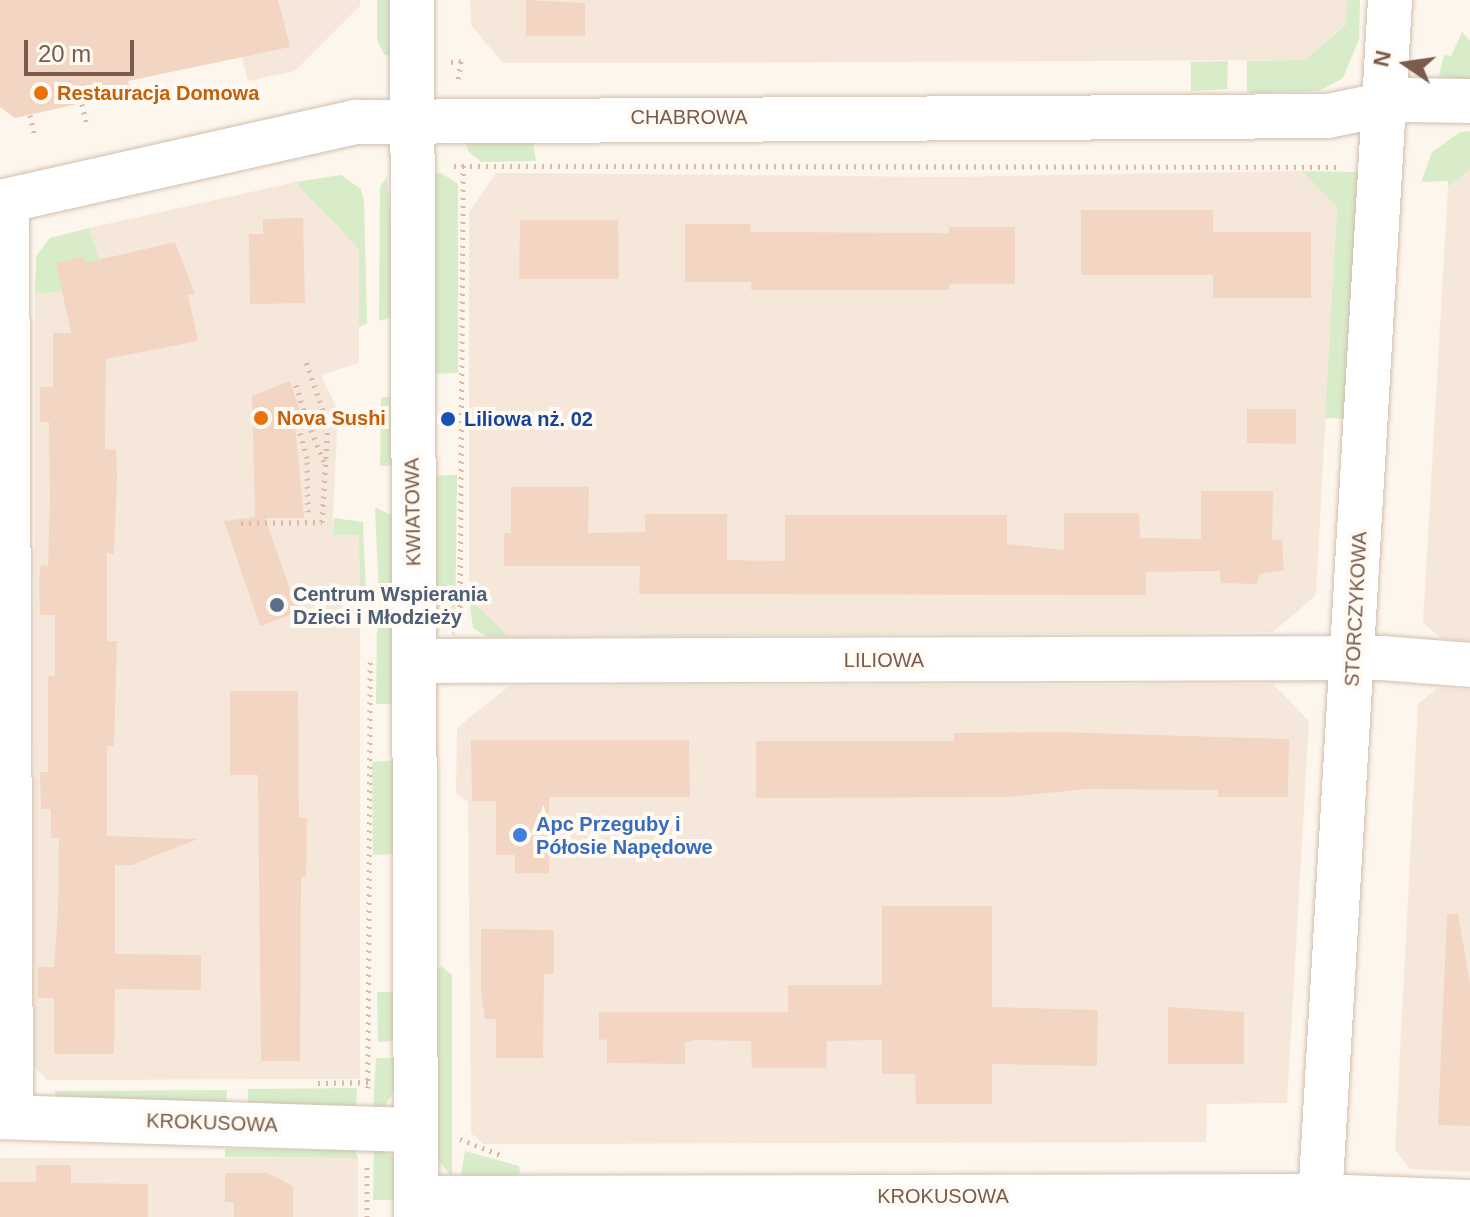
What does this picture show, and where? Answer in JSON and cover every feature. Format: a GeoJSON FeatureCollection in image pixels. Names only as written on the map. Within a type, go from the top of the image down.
{"type":"FeatureCollection","features":[{"type":"Feature","properties":{"kind":"street","name":"KWIATOWA"},"geometry":{"type":"LineString","coordinates":[[412,0],[416,1208]]}},
{"type":"Feature","properties":{"kind":"street","name":"STORCZYKOWA"},"geometry":{"type":"LineString","coordinates":[[1320,1206],[1390,0]]}},
{"type":"Feature","properties":{"kind":"street","name":"CHABROWA"},"geometry":{"type":"LineString","coordinates":[[4,202],[356,122],[410,118],[1315,117],[1432,98],[1470,101]]}},
{"type":"Feature","properties":{"kind":"street"},"geometry":{"type":"LineString","coordinates":[[4,202],[5,1117]]}},
{"type":"Feature","properties":{"kind":"street","name":"LILIOWA"},"geometry":{"type":"LineString","coordinates":[[415,661],[1353,661],[1382,658],[1470,665]]}},
{"type":"Feature","properties":{"kind":"street","name":"KROKUSOWA"},"geometry":{"type":"LineString","coordinates":[[5,1117],[414,1130]]}},
{"type":"Feature","properties":{"kind":"street","name":"KROKUSOWA"},"geometry":{"type":"LineString","coordinates":[[416,1208],[1320,1206],[1470,1202]]}},
{"type":"Feature","properties":{"kind":"path"},"geometry":{"type":"LineString","coordinates":[[82,104],[87,126]]}},
{"type":"Feature","properties":{"kind":"path"},"geometry":{"type":"LineString","coordinates":[[30,115],[35,137]]}},
{"type":"Feature","properties":{"kind":"path"},"geometry":{"type":"LineString","coordinates":[[413,167],[1380,168]]}},
{"type":"Feature","properties":{"kind":"path"},"geometry":{"type":"LineString","coordinates":[[241,523],[322,522],[328,425],[306,362]]}},
{"type":"Feature","properties":{"kind":"path"},"geometry":{"type":"LineString","coordinates":[[296,385],[325,467]]}},
{"type":"Feature","properties":{"kind":"path"},"geometry":{"type":"LineString","coordinates":[[305,415],[296,419],[307,458],[308,512]]}},
{"type":"Feature","properties":{"kind":"path"},"geometry":{"type":"LineString","coordinates":[[367,1217],[364,1129],[369,1005],[370,654]]}},
{"type":"Feature","properties":{"kind":"path"},"geometry":{"type":"LineString","coordinates":[[360,1006],[369,1005]]}},
{"type":"Feature","properties":{"kind":"shaded area"},"geometry":{"type":"Polygon","coordinates":[[[228,0],[360,0],[360,6],[295,71],[248,81],[228,0]]]}},
{"type":"Feature","properties":{"kind":"shaded area"},"geometry":{"type":"Polygon","coordinates":[[[470,0],[1347,0],[1346,23],[1305,60],[503,63],[471,25],[470,0]]]}},
{"type":"Feature","properties":{"kind":"shaded area"},"geometry":{"type":"Polygon","coordinates":[[[1470,169],[1470,641],[1442,639],[1423,623],[1448,187],[1470,169]]]}},
{"type":"Feature","properties":{"kind":"shaded area"},"geometry":{"type":"Polygon","coordinates":[[[1302,171],[1337,206],[1316,595],[1273,632],[509,637],[469,598],[469,212],[496,173],[949,177],[1302,171]]]}},
{"type":"Feature","properties":{"kind":"shaded area"},"geometry":{"type":"Polygon","coordinates":[[[295,182],[359,249],[359,363],[321,375],[338,411],[332,534],[360,534],[360,1079],[47,1080],[34,1066],[35,293],[110,292],[89,228],[295,182]]]}},
{"type":"Feature","properties":{"kind":"shaded area"},"geometry":{"type":"Polygon","coordinates":[[[1273,684],[1309,721],[1287,1103],[1207,1104],[1206,1142],[483,1144],[471,1133],[468,802],[456,793],[457,728],[509,686],[1273,684]]]}},
{"type":"Feature","properties":{"kind":"shaded area"},"geometry":{"type":"Polygon","coordinates":[[[1437,688],[1470,690],[1470,1172],[1410,1169],[1395,1150],[1418,704],[1437,688]]]}},
{"type":"Feature","properties":{"kind":"shaded area"},"geometry":{"type":"Polygon","coordinates":[[[0,1158],[358,1158],[358,1217],[0,1217],[0,1158]]]}},
{"type":"Feature","properties":{"kind":"green space"},"geometry":{"type":"Polygon","coordinates":[[[377,0],[398,0],[395,58],[384,54],[377,40],[377,0]]]}},
{"type":"Feature","properties":{"kind":"green space"},"geometry":{"type":"Polygon","coordinates":[[[1347,0],[1360,0],[1359,39],[1343,78],[1319,91],[1247,93],[1247,61],[1305,60],[1346,24],[1347,0]]]}},
{"type":"Feature","properties":{"kind":"green space"},"geometry":{"type":"Polygon","coordinates":[[[1462,32],[1470,41],[1470,86],[1439,76],[1444,55],[1451,56],[1462,32]]]}},
{"type":"Feature","properties":{"kind":"green space"},"geometry":{"type":"Polygon","coordinates":[[[1228,61],[1227,89],[1191,91],[1191,62],[1228,61]]]}},
{"type":"Feature","properties":{"kind":"green space"},"geometry":{"type":"Polygon","coordinates":[[[1470,131],[1470,169],[1448,187],[1448,181],[1421,182],[1432,152],[1460,132],[1470,131]]]}},
{"type":"Feature","properties":{"kind":"green space"},"geometry":{"type":"Polygon","coordinates":[[[464,137],[533,142],[536,161],[481,162],[468,151],[464,137]]]}},
{"type":"Feature","properties":{"kind":"green space"},"geometry":{"type":"Polygon","coordinates":[[[1302,171],[1361,172],[1351,419],[1325,418],[1337,207],[1302,171]]]}},
{"type":"Feature","properties":{"kind":"green space"},"geometry":{"type":"Polygon","coordinates":[[[441,173],[458,184],[458,373],[434,374],[434,174],[441,173]]]}},
{"type":"Feature","properties":{"kind":"green space"},"geometry":{"type":"Polygon","coordinates":[[[341,175],[361,189],[364,201],[367,323],[359,327],[359,249],[295,182],[341,175]]]}},
{"type":"Feature","properties":{"kind":"green space"},"geometry":{"type":"Polygon","coordinates":[[[387,178],[398,315],[379,321],[380,186],[387,178]]]}},
{"type":"Feature","properties":{"kind":"green space"},"geometry":{"type":"Polygon","coordinates":[[[89,228],[110,292],[35,293],[36,256],[50,238],[89,228]]]}},
{"type":"Feature","properties":{"kind":"green space"},"geometry":{"type":"Polygon","coordinates":[[[381,397],[400,397],[400,465],[380,466],[381,397]]]}},
{"type":"Feature","properties":{"kind":"green space"},"geometry":{"type":"Polygon","coordinates":[[[457,475],[455,637],[437,616],[431,594],[432,476],[457,475]]]}},
{"type":"Feature","properties":{"kind":"green space"},"geometry":{"type":"Polygon","coordinates":[[[375,507],[394,517],[399,594],[379,595],[375,507]]]}},
{"type":"Feature","properties":{"kind":"green space"},"geometry":{"type":"Polygon","coordinates":[[[334,518],[363,522],[366,593],[360,594],[359,535],[332,535],[334,518]]]}},
{"type":"Feature","properties":{"kind":"green space"},"geometry":{"type":"Polygon","coordinates":[[[469,598],[509,637],[486,636],[473,628],[469,598]]]}},
{"type":"Feature","properties":{"kind":"green space"},"geometry":{"type":"Polygon","coordinates":[[[377,626],[399,626],[398,704],[376,704],[377,626]]]}},
{"type":"Feature","properties":{"kind":"green space"},"geometry":{"type":"Polygon","coordinates":[[[398,760],[398,854],[373,855],[372,762],[398,760]]]}},
{"type":"Feature","properties":{"kind":"green space"},"geometry":{"type":"Polygon","coordinates":[[[442,967],[452,975],[452,1177],[432,1152],[434,968],[442,967]]]}},
{"type":"Feature","properties":{"kind":"green space"},"geometry":{"type":"Polygon","coordinates":[[[377,992],[397,992],[397,1038],[393,1041],[378,1042],[377,992]]]}},
{"type":"Feature","properties":{"kind":"green space"},"geometry":{"type":"Polygon","coordinates":[[[376,1058],[397,1058],[397,1085],[384,1108],[373,1112],[376,1058]]]}},
{"type":"Feature","properties":{"kind":"green space"},"geometry":{"type":"Polygon","coordinates":[[[357,1088],[356,1112],[248,1112],[248,1089],[357,1088]]]}},
{"type":"Feature","properties":{"kind":"green space"},"geometry":{"type":"Polygon","coordinates":[[[227,1090],[226,1111],[55,1102],[55,1091],[227,1090]]]}},
{"type":"Feature","properties":{"kind":"green space"},"geometry":{"type":"Polygon","coordinates":[[[374,1140],[397,1161],[398,1200],[373,1200],[374,1140]]]}},
{"type":"Feature","properties":{"kind":"green space"},"geometry":{"type":"Polygon","coordinates":[[[225,1149],[355,1150],[358,1158],[225,1157],[225,1149]]]}},
{"type":"Feature","properties":{"kind":"green space"},"geometry":{"type":"Polygon","coordinates":[[[465,1151],[519,1166],[520,1172],[517,1177],[460,1180],[465,1151]]]}},
{"type":"Feature","properties":{"kind":"building"},"geometry":{"type":"Polygon","coordinates":[[[0,0],[278,0],[290,47],[128,81],[131,92],[15,118],[0,107],[0,0]]]}},
{"type":"Feature","properties":{"kind":"building"},"geometry":{"type":"Polygon","coordinates":[[[526,0],[585,3],[585,36],[526,36],[526,0]]]}},
{"type":"Feature","properties":{"kind":"building"},"geometry":{"type":"Polygon","coordinates":[[[1081,210],[1213,210],[1213,232],[1311,232],[1311,298],[1213,298],[1213,275],[1081,275],[1081,210]]]}},
{"type":"Feature","properties":{"kind":"building"},"geometry":{"type":"Polygon","coordinates":[[[303,218],[305,303],[250,304],[249,234],[263,234],[263,219],[303,218]]]}},
{"type":"Feature","properties":{"kind":"building"},"geometry":{"type":"Polygon","coordinates":[[[520,220],[618,220],[619,279],[519,279],[520,220]]]}},
{"type":"Feature","properties":{"kind":"building"},"geometry":{"type":"Polygon","coordinates":[[[685,224],[750,224],[751,232],[949,233],[949,227],[1015,227],[1015,284],[949,284],[949,290],[751,290],[751,282],[685,282],[685,224]]]}},
{"type":"Feature","properties":{"kind":"building"},"geometry":{"type":"Polygon","coordinates":[[[175,242],[195,294],[188,295],[198,341],[106,359],[105,449],[116,450],[117,478],[114,554],[107,553],[107,641],[117,641],[114,746],[107,746],[107,836],[198,839],[132,865],[115,865],[115,954],[201,955],[201,990],[115,989],[114,1054],[54,1054],[54,998],[38,998],[38,967],[54,967],[58,911],[59,838],[51,838],[51,809],[41,809],[40,772],[48,772],[48,676],[55,676],[55,615],[40,615],[39,581],[41,565],[48,566],[50,501],[49,422],[40,422],[40,387],[53,387],[53,333],[71,333],[56,263],[83,257],[85,263],[175,242]]]}},
{"type":"Feature","properties":{"kind":"building"},"geometry":{"type":"Polygon","coordinates":[[[290,381],[300,412],[294,414],[304,518],[265,518],[298,612],[260,626],[224,521],[255,517],[252,396],[290,381]]]}},
{"type":"Feature","properties":{"kind":"building"},"geometry":{"type":"Polygon","coordinates":[[[1247,409],[1296,409],[1296,444],[1247,443],[1247,409]]]}},
{"type":"Feature","properties":{"kind":"building"},"geometry":{"type":"Polygon","coordinates":[[[511,487],[589,487],[588,533],[645,532],[645,514],[727,514],[727,560],[785,561],[785,515],[1007,515],[1007,544],[1064,550],[1064,513],[1139,513],[1140,538],[1201,539],[1201,491],[1273,491],[1272,540],[1282,540],[1284,570],[1259,574],[1257,584],[1221,583],[1220,571],[1146,572],[1146,595],[639,594],[640,566],[504,566],[504,533],[511,533],[511,487]]]}},
{"type":"Feature","properties":{"kind":"building"},"geometry":{"type":"Polygon","coordinates":[[[230,691],[298,691],[299,818],[307,818],[306,877],[301,877],[300,1061],[261,1061],[258,775],[230,775],[230,691]]]}},
{"type":"Feature","properties":{"kind":"building"},"geometry":{"type":"Polygon","coordinates":[[[1056,732],[1289,739],[1288,797],[1218,797],[1218,790],[1086,789],[1008,797],[756,798],[756,741],[954,741],[954,733],[1056,732]]]}},
{"type":"Feature","properties":{"kind":"building"},"geometry":{"type":"Polygon","coordinates":[[[471,740],[689,740],[690,797],[549,797],[549,873],[515,873],[515,855],[496,855],[496,801],[472,801],[471,740]]]}},
{"type":"Feature","properties":{"kind":"building"},"geometry":{"type":"Polygon","coordinates":[[[882,906],[992,906],[992,1007],[1098,1010],[1097,1066],[992,1064],[992,1104],[916,1104],[915,1074],[882,1074],[882,1040],[827,1041],[826,1068],[752,1068],[751,1041],[694,1040],[685,1043],[685,1064],[607,1063],[607,1040],[599,1039],[599,1012],[788,1012],[788,985],[882,985],[882,906]]]}},
{"type":"Feature","properties":{"kind":"building"},"geometry":{"type":"Polygon","coordinates":[[[1447,914],[1458,914],[1470,984],[1470,1126],[1438,1125],[1447,914]]]}},
{"type":"Feature","properties":{"kind":"building"},"geometry":{"type":"Polygon","coordinates":[[[481,929],[554,930],[554,974],[544,974],[543,1058],[496,1058],[496,1019],[485,1019],[481,991],[481,929]]]}},
{"type":"Feature","properties":{"kind":"building"},"geometry":{"type":"Polygon","coordinates":[[[1168,1007],[1244,1012],[1244,1064],[1168,1064],[1168,1007]]]}},
{"type":"Feature","properties":{"kind":"building"},"geometry":{"type":"Polygon","coordinates":[[[36,1165],[71,1165],[71,1183],[148,1184],[148,1217],[0,1217],[0,1182],[36,1182],[36,1165]]]}},
{"type":"Feature","properties":{"kind":"building"},"geometry":{"type":"Polygon","coordinates":[[[225,1173],[268,1173],[293,1186],[293,1217],[234,1217],[234,1202],[225,1202],[225,1173]]]}},
{"type":"Feature","properties":{"kind":"place","name":"Restauracja Domowa"},"geometry":{"type":"Point","coordinates":[41,93]}},
{"type":"Feature","properties":{"kind":"place","name":"Nova Sushi"},"geometry":{"type":"Point","coordinates":[261,418]}},
{"type":"Feature","properties":{"kind":"place","name":"Liliowa nż. 02"},"geometry":{"type":"Point","coordinates":[448,419]}},
{"type":"Feature","properties":{"kind":"place","name":"Centrum Wspierania Dzieci i Młodzieży"},"geometry":{"type":"Point","coordinates":[277,605]}},
{"type":"Feature","properties":{"kind":"place","name":"Apc Przeguby i Półosie Napędowe"},"geometry":{"type":"Point","coordinates":[520,835]}}]}
